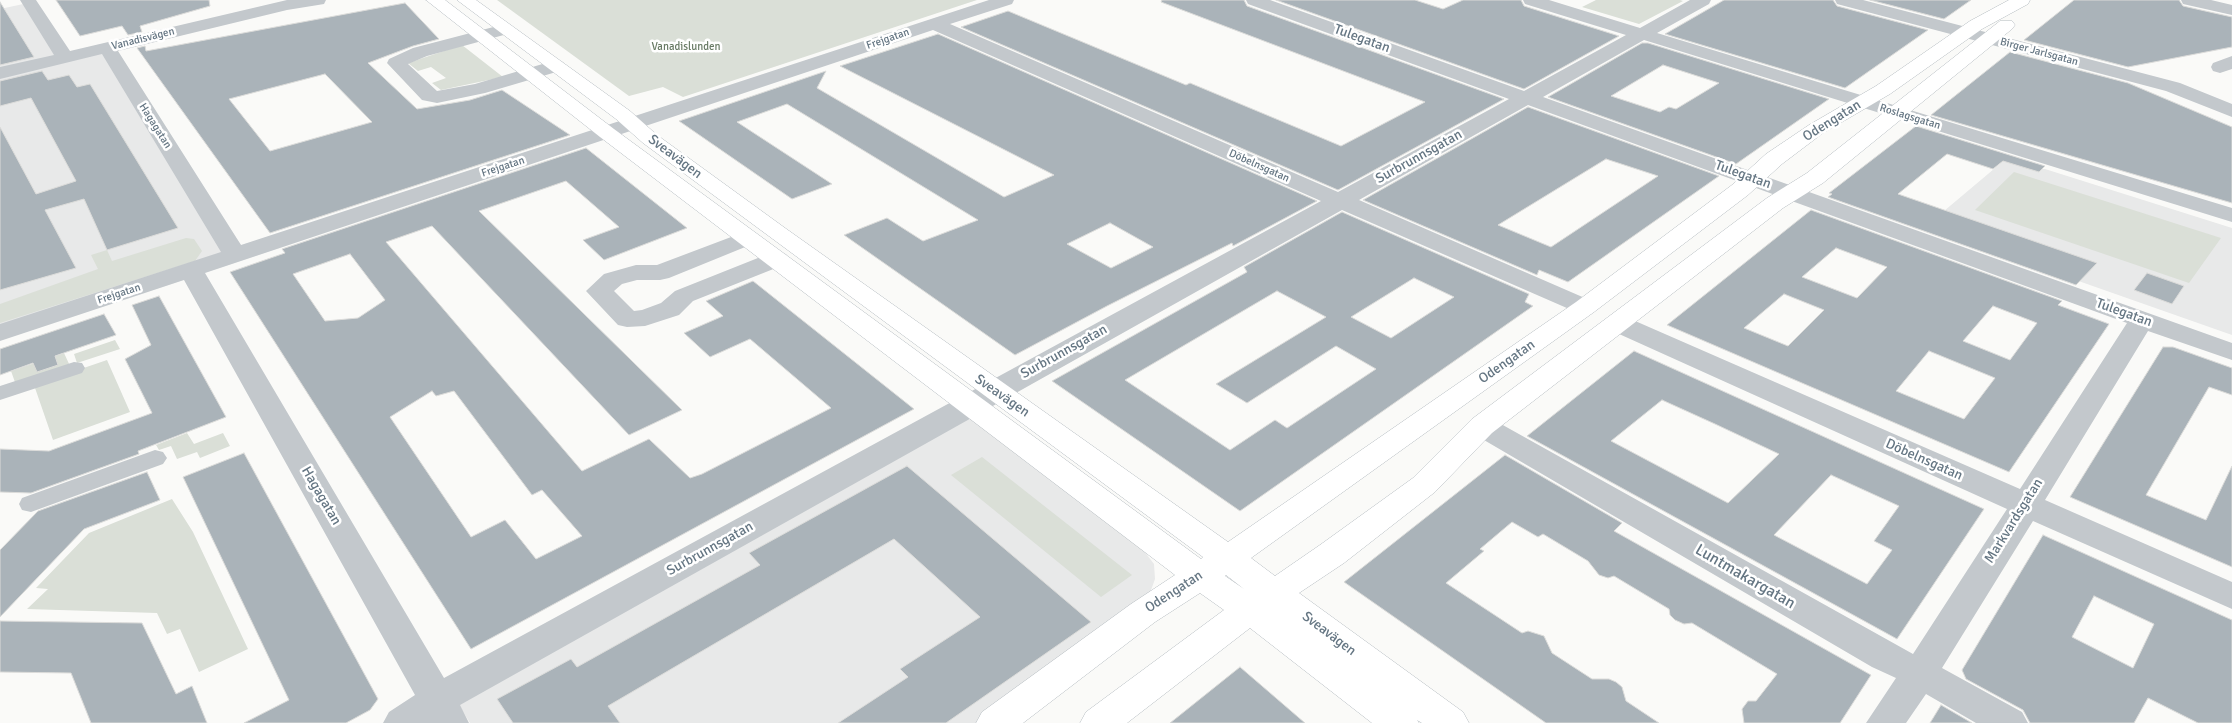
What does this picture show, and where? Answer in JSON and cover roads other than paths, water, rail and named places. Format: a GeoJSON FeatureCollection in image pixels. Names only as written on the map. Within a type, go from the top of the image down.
{"type":"FeatureCollection","features":[{"type":"Feature","properties":{"kind":"main road","name":"Sveavägen"},"geometry":{"type":"LineString","coordinates":[[434,0],[747,238],[983,397]]}},
{"type":"Feature","properties":{"kind":"main road","name":"Sveavägen"},"geometry":{"type":"LineString","coordinates":[[465,0],[634,124],[650,139],[777,233],[983,397],[1142,534],[1213,567],[1261,601],[1450,723]]}},
{"type":"Feature","properties":{"kind":"main road","name":"Odengatan"},"geometry":{"type":"LineString","coordinates":[[995,723],[1143,613],[1213,567],[1584,307],[1740,190],[1774,159],[1816,129],[1883,90],[1969,30],[2005,8],[2021,1],[2020,10],[1993,36],[1815,178],[1790,192],[1482,426],[1424,485],[1332,554],[1261,601],[1099,723]]}},
{"type":"Feature","properties":{"kind":"main road","name":"Sveavägen"},"geometry":{"type":"LineString","coordinates":[[1261,601],[1400,723]]}},
{"type":"Feature","properties":{"kind":"street"},"geometry":{"type":"LineString","coordinates":[[28,0],[65,58]]}},
{"type":"Feature","properties":{"kind":"street","name":"Vanadisvägen"},"geometry":{"type":"LineString","coordinates":[[0,73],[293,2],[318,0]]}},
{"type":"Feature","properties":{"kind":"street","name":"Frejgatan"},"geometry":{"type":"LineString","coordinates":[[0,333],[1006,0]]}},
{"type":"Feature","properties":{"kind":"street","name":"Tulegatan"},"geometry":{"type":"LineString","coordinates":[[1254,0],[2232,352]]}},
{"type":"Feature","properties":{"kind":"street","name":"Roslagsgatan"},"geometry":{"type":"LineString","coordinates":[[1531,0],[1633,38],[1861,102],[2232,215]]}},
{"type":"Feature","properties":{"kind":"street","name":"Surbrunnsgatan"},"geometry":{"type":"LineString","coordinates":[[402,723],[444,712],[983,397],[1703,0]]}},
{"type":"Feature","properties":{"kind":"street","name":"Birger Jarlsgatan"},"geometry":{"type":"LineString","coordinates":[[1843,0],[2206,86],[2232,94]]}},
{"type":"Feature","properties":{"kind":"street","name":"Birger Jarlsgatan"},"geometry":{"type":"LineString","coordinates":[[1867,0],[1969,30]]}},
{"type":"Feature","properties":{"kind":"street"},"geometry":{"type":"LineString","coordinates":[[2189,0],[2232,10]]}},
{"type":"Feature","properties":{"kind":"street","name":"Döbelnsgatan"},"geometry":{"type":"LineString","coordinates":[[934,24],[1584,307]]}},
{"type":"Feature","properties":{"kind":"street"},"geometry":{"type":"LineString","coordinates":[[504,28],[420,52],[396,63],[429,96],[437,98],[478,89],[556,66]]}},
{"type":"Feature","properties":{"kind":"street","name":"Birger Jarlsgatan"},"geometry":{"type":"LineString","coordinates":[[1993,36],[2185,91],[2232,111]]}},
{"type":"Feature","properties":{"kind":"street","name":"Hagagatan"},"geometry":{"type":"LineString","coordinates":[[107,48],[235,255]]}},
{"type":"Feature","properties":{"kind":"street"},"geometry":{"type":"LineString","coordinates":[[2185,91],[2232,105]]}},
{"type":"Feature","properties":{"kind":"street"},"geometry":{"type":"LineString","coordinates":[[747,238],[660,273],[636,272],[613,280],[599,291],[628,319],[645,318],[670,309],[684,296],[777,259]]}},
{"type":"Feature","properties":{"kind":"street","name":"Hagagatan"},"geometry":{"type":"LineString","coordinates":[[191,270],[444,712]]}},
{"type":"Feature","properties":{"kind":"street","name":"Markvardsgatan"},"geometry":{"type":"LineString","coordinates":[[1885,723],[1920,673],[2142,320]]}},
{"type":"Feature","properties":{"kind":"street","name":"Döbelnsgatan"},"geometry":{"type":"LineString","coordinates":[[1616,323],[2232,596]]}},
{"type":"Feature","properties":{"kind":"street"},"geometry":{"type":"LineString","coordinates":[[0,393],[74,368]]}},
{"type":"Feature","properties":{"kind":"street","name":"Luntmakargatan"},"geometry":{"type":"LineString","coordinates":[[1482,426],[1885,657],[1920,673],[2009,723]]}},
{"type":"Feature","properties":{"kind":"street"},"geometry":{"type":"LineString","coordinates":[[31,504],[155,458]]}},
{"type":"Feature","properties":{"kind":"park label","name":"Vanadislunden"},"geometry":{"type":"Point","coordinates":[686,47]}}]}
